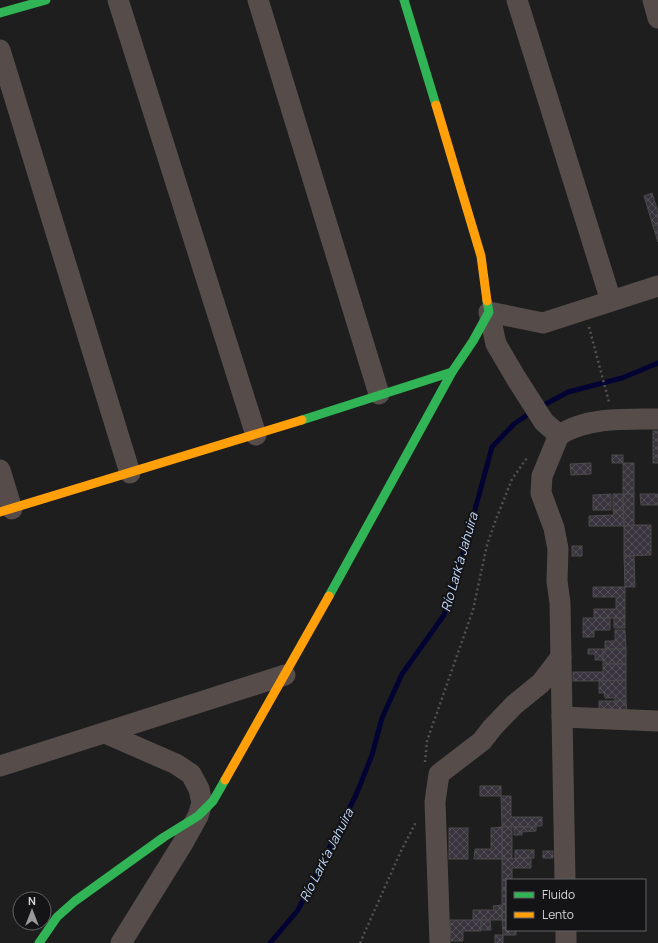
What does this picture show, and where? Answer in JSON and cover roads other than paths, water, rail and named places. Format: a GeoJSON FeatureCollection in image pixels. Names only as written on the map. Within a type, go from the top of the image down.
{"type":"FeatureCollection","features":[{"type":"Feature","properties":{"kind":"main road"},"geometry":{"type":"LineString","coordinates":[[0,13],[46,0]]}},
{"type":"Feature","properties":{"kind":"main road"},"geometry":{"type":"LineString","coordinates":[[39,943],[57,917],[75,901],[164,837],[198,816],[213,802],[365,533],[452,372],[473,341],[489,312],[481,256],[404,0]]}},
{"type":"Feature","properties":{"kind":"main road"},"geometry":{"type":"LineString","coordinates":[[6,511],[452,372]]}},
{"type":"Feature","properties":{"kind":"street"},"geometry":{"type":"LineString","coordinates":[[118,0],[256,434]]}},
{"type":"Feature","properties":{"kind":"street"},"geometry":{"type":"LineString","coordinates":[[258,0],[379,394]]}},
{"type":"Feature","properties":{"kind":"street"},"geometry":{"type":"LineString","coordinates":[[517,0],[612,301]]}},
{"type":"Feature","properties":{"kind":"street"},"geometry":{"type":"LineString","coordinates":[[653,0],[658,18]]}},
{"type":"Feature","properties":{"kind":"street"},"geometry":{"type":"LineString","coordinates":[[0,50],[130,473]]}},
{"type":"Feature","properties":{"kind":"street"},"geometry":{"type":"LineString","coordinates":[[559,435],[544,422],[496,344],[489,312],[543,323],[658,286]]}},
{"type":"Feature","properties":{"kind":"street"},"geometry":{"type":"LineString","coordinates":[[565,879],[560,603],[557,581],[558,549],[554,528],[541,493],[542,476],[559,435],[572,428],[602,421],[658,419]]}},
{"type":"Feature","properties":{"kind":"street"},"geometry":{"type":"LineString","coordinates":[[0,470],[6,511]]}},
{"type":"Feature","properties":{"kind":"street"},"geometry":{"type":"LineString","coordinates":[[440,943],[435,802],[439,774],[482,741],[514,705],[541,682],[561,657]]}},
{"type":"Feature","properties":{"kind":"street"},"geometry":{"type":"LineString","coordinates":[[0,766],[285,675]]}},
{"type":"Feature","properties":{"kind":"street"},"geometry":{"type":"LineString","coordinates":[[562,717],[658,721]]}},
{"type":"Feature","properties":{"kind":"street"},"geometry":{"type":"LineString","coordinates":[[105,733],[176,764],[191,774],[200,788],[202,803],[198,816],[156,888],[121,943]]}},
{"type":"Feature","properties":{"kind":"street"},"geometry":{"type":"LineString","coordinates":[[566,931],[566,943]]}},
{"type":"Feature","properties":{"kind":"waterway","name":"Río Lark’a Jahuira"},"geometry":{"type":"LineString","coordinates":[[540,407],[568,392],[622,378],[658,363]]}},
{"type":"Feature","properties":{"kind":"waterway","name":"Río Lark’a Jahuira"},"geometry":{"type":"LineString","coordinates":[[270,943],[298,910],[356,795],[372,755],[382,718],[402,674],[444,615],[466,543],[492,447],[514,424],[533,411]]}}]}
